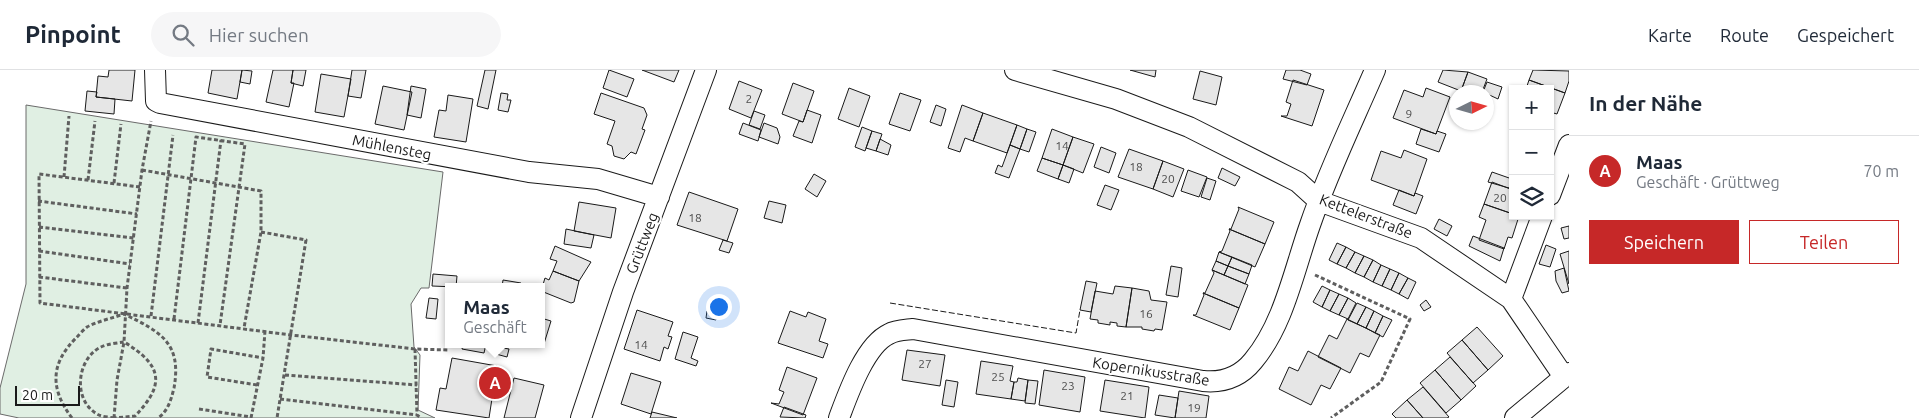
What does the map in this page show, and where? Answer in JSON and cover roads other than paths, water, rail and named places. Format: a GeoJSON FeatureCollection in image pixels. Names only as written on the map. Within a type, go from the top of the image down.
{"type":"FeatureCollection","features":[{"type":"Feature","properties":{"kind":"street","name":"Mühlensteg"},"geometry":{"type":"LineString","coordinates":[[155,70],[156,100],[529,172],[598,179],[659,197]]}},
{"type":"Feature","properties":{"kind":"street","name":"Grüttweg"},"geometry":{"type":"LineString","coordinates":[[580,418],[623,292],[706,70]]}},
{"type":"Feature","properties":{"kind":"street","name":"Kettelerstraße"},"geometry":{"type":"LineString","coordinates":[[1016,70],[1116,99],[1189,127],[1298,182],[1319,201],[1421,238],[1511,299],[1566,375]]}},
{"type":"Feature","properties":{"kind":"street","name":"Kopernikusstraße"},"geometry":{"type":"LineString","coordinates":[[839,418],[862,366],[879,341],[889,334],[906,330],[1202,381],[1222,381],[1235,377],[1254,361],[1268,339],[1297,266],[1319,201],[1375,70]]}},
{"type":"Feature","properties":{"kind":"street"},"geometry":{"type":"LineString","coordinates":[[1554,184],[1569,145]]}},
{"type":"Feature","properties":{"kind":"street"},"geometry":{"type":"LineString","coordinates":[[1511,299],[1541,220]]}},
{"type":"Feature","properties":{"kind":"street"},"geometry":{"type":"LineString","coordinates":[[1515,418],[1566,375]]}},
{"type":"Feature","properties":{"kind":"place","name":"Maas"},"geometry":{"type":"Point","coordinates":[495,383]}}]}
